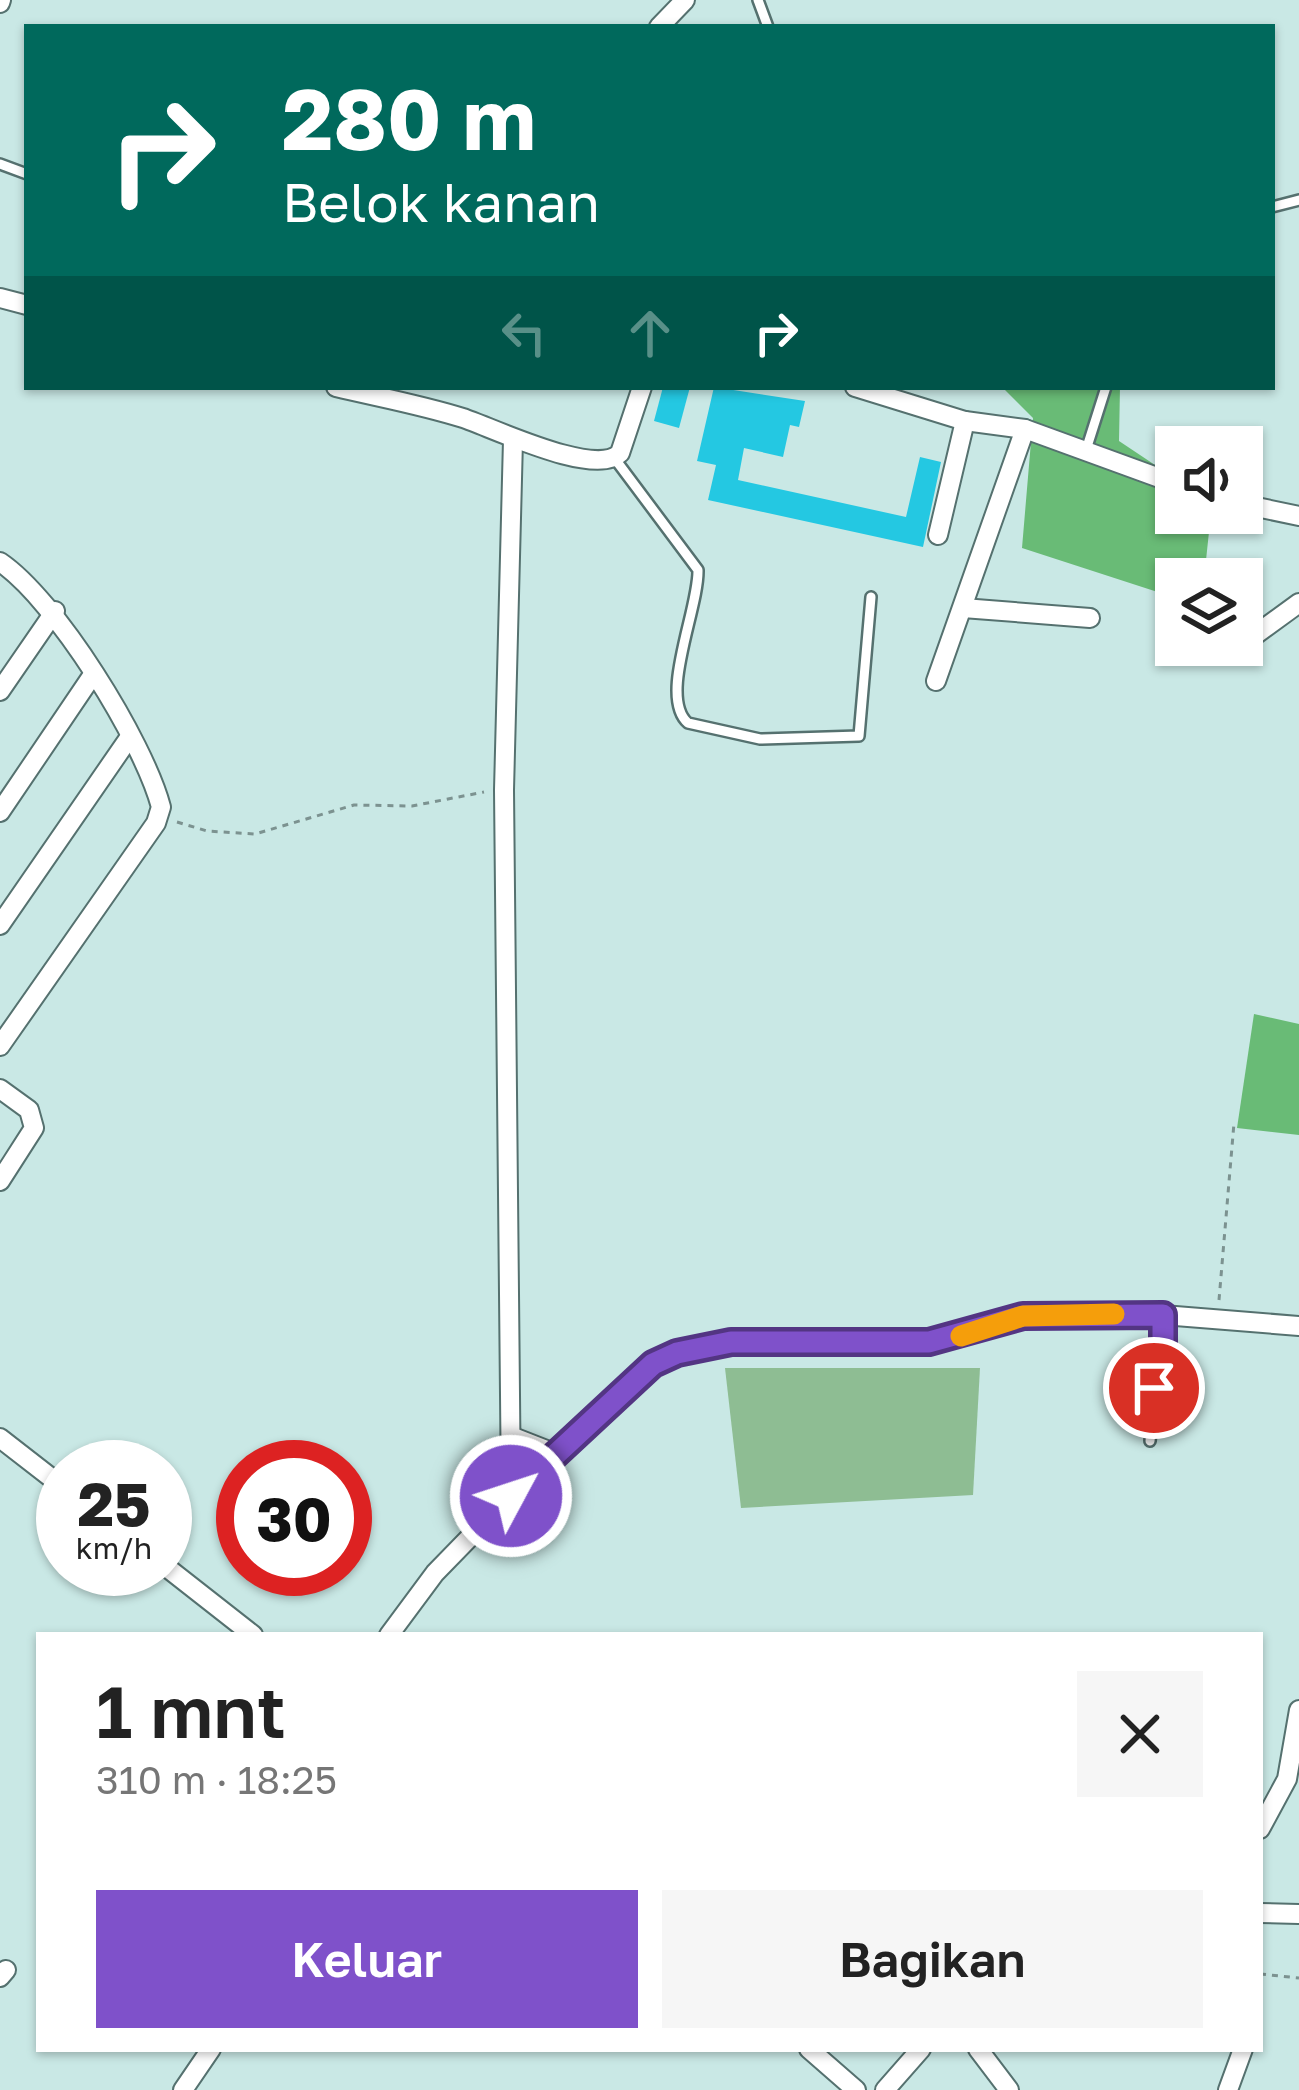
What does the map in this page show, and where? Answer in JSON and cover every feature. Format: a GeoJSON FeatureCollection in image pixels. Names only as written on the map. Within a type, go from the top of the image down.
{"type":"FeatureCollection","features":[{"type":"Feature","properties":{"kind":"street"},"geometry":{"type":"LineString","coordinates":[[662,24],[685,0]]}},
{"type":"Feature","properties":{"kind":"street"},"geometry":{"type":"LineString","coordinates":[[348,390],[462,418],[513,440],[615,459],[641,390]]}},
{"type":"Feature","properties":{"kind":"street"},"geometry":{"type":"LineString","coordinates":[[864,390],[965,421],[1025,429],[1155,476]]}},
{"type":"Feature","properties":{"kind":"street"},"geometry":{"type":"LineString","coordinates":[[938,535],[965,421]]}},
{"type":"Feature","properties":{"kind":"street"},"geometry":{"type":"LineString","coordinates":[[936,681],[1025,429]]}},
{"type":"Feature","properties":{"kind":"street"},"geometry":{"type":"LineString","coordinates":[[511,1496],[504,790],[513,440]]}},
{"type":"Feature","properties":{"kind":"street"},"geometry":{"type":"LineString","coordinates":[[1263,508],[1299,516]]}},
{"type":"Feature","properties":{"kind":"street"},"geometry":{"type":"LineString","coordinates":[[0,587],[6,566],[55,611],[129,738],[159,799],[160,814],[0,1046]]}},
{"type":"Feature","properties":{"kind":"street"},"geometry":{"type":"LineString","coordinates":[[1263,628],[1299,603]]}},
{"type":"Feature","properties":{"kind":"street"},"geometry":{"type":"LineString","coordinates":[[963,608],[1090,618]]}},
{"type":"Feature","properties":{"kind":"street"},"geometry":{"type":"LineString","coordinates":[[0,691],[55,611]]}},
{"type":"Feature","properties":{"kind":"street"},"geometry":{"type":"LineString","coordinates":[[0,812],[92,676]]}},
{"type":"Feature","properties":{"kind":"street"},"geometry":{"type":"LineString","coordinates":[[0,925],[129,738]]}},
{"type":"Feature","properties":{"kind":"street"},"geometry":{"type":"LineString","coordinates":[[0,1089],[29,1110],[34,1129],[0,1180]]}},
{"type":"Feature","properties":{"kind":"street"},"geometry":{"type":"LineString","coordinates":[[391,1632],[435,1573],[511,1496],[642,1372],[690,1349],[731,1342],[929,1342],[1023,1316],[1163,1315],[1299,1326]]}},
{"type":"Feature","properties":{"kind":"street"},"geometry":{"type":"LineString","coordinates":[[513,1437],[559,1455]]}},
{"type":"Feature","properties":{"kind":"street"},"geometry":{"type":"LineString","coordinates":[[0,1438],[36,1466]]}},
{"type":"Feature","properties":{"kind":"street"},"geometry":{"type":"LineString","coordinates":[[192,1587],[250,1632]]}},
{"type":"Feature","properties":{"kind":"street"},"geometry":{"type":"LineString","coordinates":[[1263,1823],[1287,1779],[1299,1710]]}},
{"type":"Feature","properties":{"kind":"street"},"geometry":{"type":"LineString","coordinates":[[1263,1913],[1299,1915]]}},
{"type":"Feature","properties":{"kind":"street"},"geometry":{"type":"LineString","coordinates":[[183,2090],[209,2052]]}},
{"type":"Feature","properties":{"kind":"street"},"geometry":{"type":"LineString","coordinates":[[812,2052],[856,2090]]}},
{"type":"Feature","properties":{"kind":"street"},"geometry":{"type":"LineString","coordinates":[[885,2090],[918,2052]]}},
{"type":"Feature","properties":{"kind":"street"},"geometry":{"type":"LineString","coordinates":[[980,2052],[1009,2090]]}},
{"type":"Feature","properties":{"kind":"street"},"geometry":{"type":"LineString","coordinates":[[1228,2090],[1242,2052]]}},
{"type":"Feature","properties":{"kind":"lane"},"geometry":{"type":"LineString","coordinates":[[1086,450],[1105,390]]}},
{"type":"Feature","properties":{"kind":"lane"},"geometry":{"type":"LineString","coordinates":[[615,459],[698,570],[675,694],[680,716],[688,724],[760,739],[859,736],[872,597]]}},
{"type":"Feature","properties":{"kind":"lane"},"geometry":{"type":"LineString","coordinates":[[1150,1441],[1163,1315]]}},
{"type":"Feature","properties":{"kind":"path"},"geometry":{"type":"LineString","coordinates":[[160,814],[207,831],[255,834],[354,806],[412,806],[504,790]]}},
{"type":"Feature","properties":{"kind":"path"},"geometry":{"type":"LineString","coordinates":[[1218,1320],[1234,1124]]}},
{"type":"Feature","properties":{"kind":"path"},"geometry":{"type":"LineString","coordinates":[[1263,1973],[1299,1978]]}},
{"type":"Feature","properties":{"kind":"green space"},"geometry":{"type":"Polygon","coordinates":[[[1005,390],[1120,390],[1119,441],[1155,465],[1155,534],[1209,534],[1206,558],[1155,558],[1155,591],[1022,548],[1033,418],[1005,390]]]}},
{"type":"Feature","properties":{"kind":"green space"},"geometry":{"type":"Polygon","coordinates":[[[1254,1014],[1299,1024],[1299,1135],[1237,1128],[1254,1014]]]}},
{"type":"Feature","properties":{"kind":"green space"},"geometry":{"type":"Polygon","coordinates":[[[725,1368],[980,1368],[973,1495],[741,1508],[725,1368]]]}},
{"type":"Feature","properties":{"kind":"building"},"geometry":{"type":"Polygon","coordinates":[[[662,390],[689,390],[679,428],[654,421],[662,390]]]}},
{"type":"Feature","properties":{"kind":"building"},"geometry":{"type":"Polygon","coordinates":[[[713,390],[734,390],[805,401],[799,427],[790,425],[783,457],[744,448],[738,480],[906,517],[920,457],[941,462],[923,547],[708,500],[716,465],[697,461],[713,390]]]}},
{"type":"Feature","properties":{"kind":"slow traffic"},"geometry":{"type":"LineString","coordinates":[[961,1336],[1023,1316],[1114,1314]]}},
{"type":"Feature","properties":{"kind":"route"},"geometry":{"type":"LineString","coordinates":[[511,1496],[653,1364],[677,1353],[731,1342],[929,1342],[1023,1316],[1163,1315],[1163,1357],[1154,1388]]}}]}
